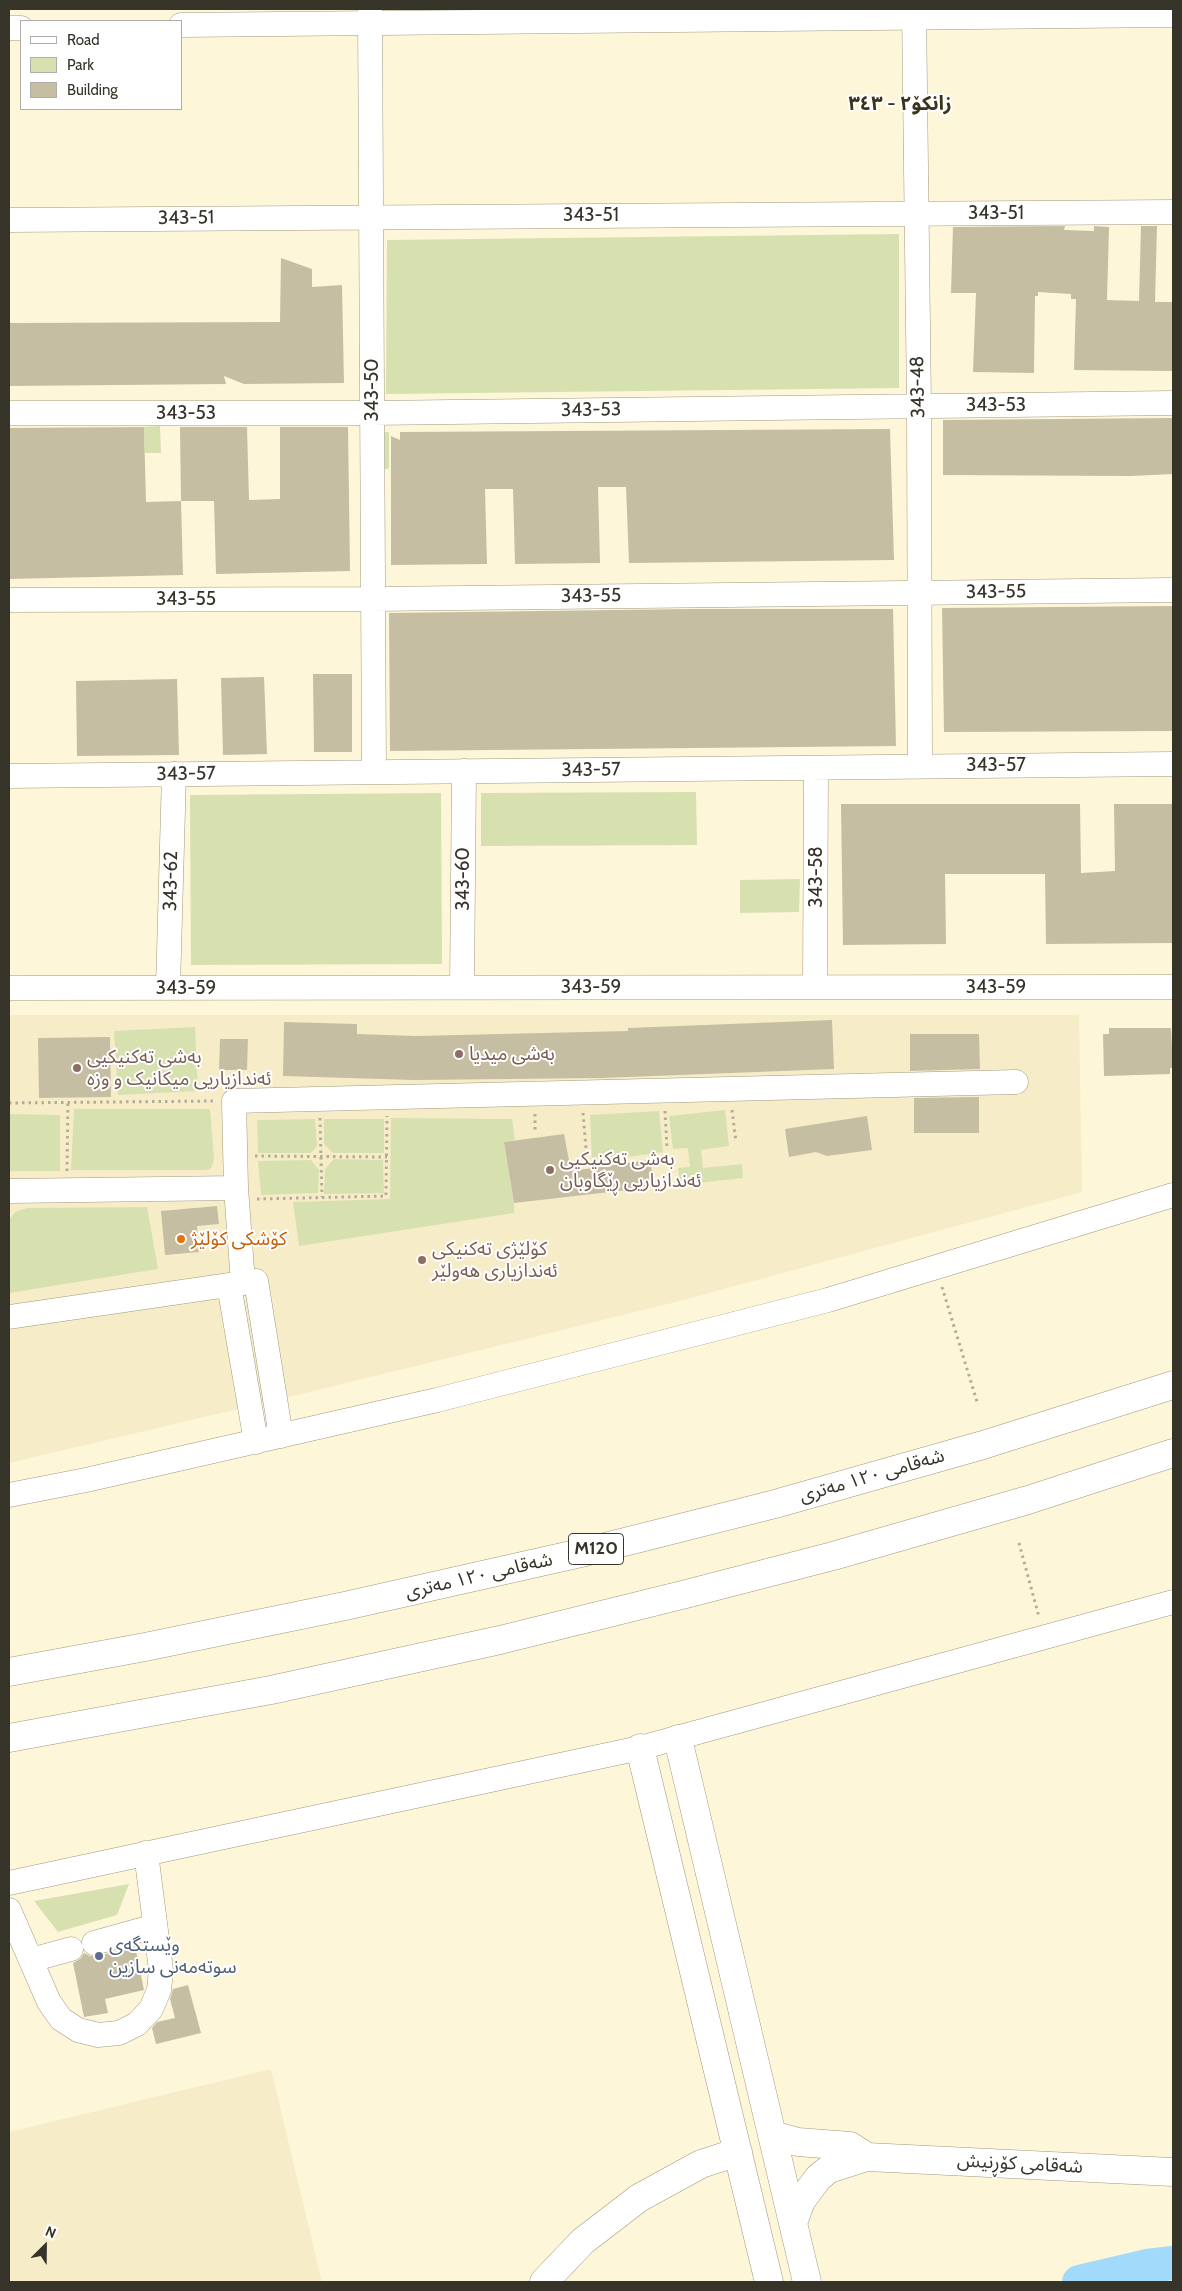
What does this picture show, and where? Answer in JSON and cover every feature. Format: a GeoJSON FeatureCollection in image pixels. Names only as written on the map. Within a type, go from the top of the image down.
{"type":"FeatureCollection","features":[{"type":"Feature","properties":{"kind":"main road","name":"شەقامی ١٢٠ مەتری"},"geometry":{"type":"LineString","coordinates":[[9,1672],[145,1647],[345,1606],[584,1552],[775,1504],[983,1445],[1173,1385]]}},
{"type":"Feature","properties":{"kind":"main road"},"geometry":{"type":"LineString","coordinates":[[9,1738],[272,1690],[500,1640],[833,1556],[1019,1502],[1173,1453]]}},
{"type":"Feature","properties":{"kind":"main road"},"geometry":{"type":"LineString","coordinates":[[678,1739],[807,2282]]}},
{"type":"Feature","properties":{"kind":"main road"},"geometry":{"type":"LineString","coordinates":[[640,1748],[769,2282]]}},
{"type":"Feature","properties":{"kind":"main road","name":"شەقامی کۆڕنیش"},"geometry":{"type":"LineString","coordinates":[[772,2135],[798,2142],[850,2146],[867,2157]]}},
{"type":"Feature","properties":{"kind":"main road"},"geometry":{"type":"LineString","coordinates":[[544,2282],[584,2241],[639,2198],[701,2164],[738,2152]]}},
{"type":"Feature","properties":{"kind":"main road","name":"شەقامی کۆڕنیش"},"geometry":{"type":"LineString","coordinates":[[793,2223],[801,2202],[818,2178],[829,2169],[867,2157],[1173,2172]]}},
{"type":"Feature","properties":{"kind":"street","name":"343-48"},"geometry":{"type":"LineString","coordinates":[[914,13],[915,214],[919,405],[920,766]]}},
{"type":"Feature","properties":{"kind":"street"},"geometry":{"type":"LineString","coordinates":[[182,25],[370,15],[1173,14]]}},
{"type":"Feature","properties":{"kind":"street","name":"343-50"},"geometry":{"type":"LineString","coordinates":[[370,15],[374,772]]}},
{"type":"Feature","properties":{"kind":"street","name":"343-51"},"geometry":{"type":"LineString","coordinates":[[9,220],[1173,212]]}},
{"type":"Feature","properties":{"kind":"street","name":"343-53"},"geometry":{"type":"LineString","coordinates":[[9,413],[372,413],[919,405],[1173,404]]}},
{"type":"Feature","properties":{"kind":"street","name":"343-55"},"geometry":{"type":"LineString","coordinates":[[9,600],[373,599],[1173,590]]}},
{"type":"Feature","properties":{"kind":"street","name":"343-57"},"geometry":{"type":"LineString","coordinates":[[9,776],[1173,764]]}},
{"type":"Feature","properties":{"kind":"street","name":"343-58"},"geometry":{"type":"LineString","coordinates":[[815,987],[816,768]]}},
{"type":"Feature","properties":{"kind":"street","name":"343-60"},"geometry":{"type":"LineString","coordinates":[[462,987],[464,771]]}},
{"type":"Feature","properties":{"kind":"street","name":"343-62"},"geometry":{"type":"LineString","coordinates":[[168,988],[174,774]]}},
{"type":"Feature","properties":{"kind":"street","name":"343-59"},"geometry":{"type":"LineString","coordinates":[[9,988],[1173,987]]}},
{"type":"Feature","properties":{"kind":"street"},"geometry":{"type":"LineString","coordinates":[[256,1442],[242,1283],[234,1101],[1016,1082]]}},
{"type":"Feature","properties":{"kind":"street"},"geometry":{"type":"LineString","coordinates":[[9,1191],[238,1194]]}},
{"type":"Feature","properties":{"kind":"street"},"geometry":{"type":"LineString","coordinates":[[9,1495],[256,1442],[437,1400],[828,1300],[1173,1195]]}},
{"type":"Feature","properties":{"kind":"street"},"geometry":{"type":"LineString","coordinates":[[9,1317],[242,1283]]}},
{"type":"Feature","properties":{"kind":"street"},"geometry":{"type":"LineString","coordinates":[[242,1283],[281,1436]]}},
{"type":"Feature","properties":{"kind":"street"},"geometry":{"type":"LineString","coordinates":[[9,1883],[678,1739],[1173,1602]]}},
{"type":"Feature","properties":{"kind":"street"},"geometry":{"type":"LineString","coordinates":[[9,1910],[49,2002],[61,2019],[78,2030],[98,2035],[119,2033],[137,2024],[151,2009],[160,1990],[161,1970],[146,1854]]}},
{"type":"Feature","properties":{"kind":"street"},"geometry":{"type":"LineString","coordinates":[[94,1943],[155,1926]]}},
{"type":"Feature","properties":{"kind":"street"},"geometry":{"type":"LineString","coordinates":[[31,1960],[71,1949]]}},
{"type":"Feature","properties":{"kind":"path"},"geometry":{"type":"LineString","coordinates":[[730,1088],[736,1142]]}},
{"type":"Feature","properties":{"kind":"path"},"geometry":{"type":"LineString","coordinates":[[663,1090],[668,1148]]}},
{"type":"Feature","properties":{"kind":"path"},"geometry":{"type":"LineString","coordinates":[[581,1092],[587,1160]]}},
{"type":"Feature","properties":{"kind":"path"},"geometry":{"type":"LineString","coordinates":[[238,1194],[322,1197],[386,1196],[387,1096]]}},
{"type":"Feature","properties":{"kind":"path"},"geometry":{"type":"LineString","coordinates":[[320,1098],[322,1197]]}},
{"type":"Feature","properties":{"kind":"path"},"geometry":{"type":"LineString","coordinates":[[9,1104],[68,1101],[234,1101]]}},
{"type":"Feature","properties":{"kind":"path"},"geometry":{"type":"LineString","coordinates":[[67,1192],[68,1101]]}},
{"type":"Feature","properties":{"kind":"path"},"geometry":{"type":"LineString","coordinates":[[235,1156],[387,1157]]}},
{"type":"Feature","properties":{"kind":"path"},"geometry":{"type":"LineString","coordinates":[[936,1267],[978,1405]]}},
{"type":"Feature","properties":{"kind":"path"},"geometry":{"type":"LineString","coordinates":[[1019,1543],[1045,1637]]}},
{"type":"Feature","properties":{"kind":"shaded area","name":"کۆلێژی تەکنیکی ئەندازیاری هەولێر"},"geometry":{"type":"Polygon","coordinates":[[[9,1015],[1079,1015],[1082,1192],[672,1303],[306,1393],[9,1463],[9,1015]]]}},
{"type":"Feature","properties":{"kind":"shaded area"},"geometry":{"type":"Polygon","coordinates":[[[271,2069],[322,2282],[9,2282],[9,2132],[271,2069]]]}},
{"type":"Feature","properties":{"kind":"green space"},"geometry":{"type":"Polygon","coordinates":[[[899,234],[899,388],[386,394],[387,240],[899,234]]]}},
{"type":"Feature","properties":{"kind":"green space"},"geometry":{"type":"Polygon","coordinates":[[[160,426],[161,453],[145,453],[144,427],[160,426]]]}},
{"type":"Feature","properties":{"kind":"green space"},"geometry":{"type":"Polygon","coordinates":[[[380,432],[389,432],[389,469],[380,469],[380,432]]]}},
{"type":"Feature","properties":{"kind":"green space"},"geometry":{"type":"Polygon","coordinates":[[[696,792],[697,845],[481,846],[481,793],[696,792]]]}},
{"type":"Feature","properties":{"kind":"green space"},"geometry":{"type":"Polygon","coordinates":[[[441,793],[442,964],[191,965],[190,795],[441,793]]]}},
{"type":"Feature","properties":{"kind":"green space"},"geometry":{"type":"Polygon","coordinates":[[[800,879],[799,912],[740,913],[740,880],[800,879]]]}},
{"type":"Feature","properties":{"kind":"green space"},"geometry":{"type":"Polygon","coordinates":[[[195,1027],[198,1091],[118,1095],[114,1031],[195,1027]]]}},
{"type":"Feature","properties":{"kind":"green space"},"geometry":{"type":"Polygon","coordinates":[[[74,1109],[210,1109],[214,1159],[212,1166],[206,1170],[71,1170],[74,1109]]]}},
{"type":"Feature","properties":{"kind":"green space"},"geometry":{"type":"Polygon","coordinates":[[[725,1110],[729,1146],[701,1150],[703,1168],[742,1164],[743,1178],[680,1185],[678,1168],[690,1167],[688,1148],[673,1149],[669,1116],[725,1110]]]}},
{"type":"Feature","properties":{"kind":"green space"},"geometry":{"type":"Polygon","coordinates":[[[659,1111],[663,1152],[592,1162],[590,1115],[659,1111]]]}},
{"type":"Feature","properties":{"kind":"green space"},"geometry":{"type":"Polygon","coordinates":[[[9,1114],[60,1115],[60,1171],[9,1171],[9,1114]]]}},
{"type":"Feature","properties":{"kind":"green space"},"geometry":{"type":"Polygon","coordinates":[[[391,1118],[512,1119],[515,1140],[504,1142],[514,1213],[299,1246],[293,1202],[390,1199],[391,1118]]]}},
{"type":"Feature","properties":{"kind":"green space"},"geometry":{"type":"Polygon","coordinates":[[[315,1119],[317,1146],[311,1153],[258,1153],[257,1120],[315,1119]]]}},
{"type":"Feature","properties":{"kind":"green space"},"geometry":{"type":"Polygon","coordinates":[[[324,1119],[384,1119],[384,1153],[333,1153],[324,1144],[324,1119]]]}},
{"type":"Feature","properties":{"kind":"green space"},"geometry":{"type":"Polygon","coordinates":[[[334,1159],[383,1160],[384,1193],[324,1194],[325,1169],[334,1159]]]}},
{"type":"Feature","properties":{"kind":"green space"},"geometry":{"type":"Polygon","coordinates":[[[311,1160],[319,1170],[318,1193],[261,1195],[258,1161],[311,1160]]]}},
{"type":"Feature","properties":{"kind":"green space"},"geometry":{"type":"Polygon","coordinates":[[[147,1207],[158,1269],[9,1293],[10,1219],[15,1212],[27,1208],[147,1207]]]}},
{"type":"Feature","properties":{"kind":"green space"},"geometry":{"type":"Polygon","coordinates":[[[129,1884],[117,1915],[58,1932],[34,1901],[129,1884]]]}},
{"type":"Feature","properties":{"kind":"building"},"geometry":{"type":"Polygon","coordinates":[[[1065,226],[1064,230],[1094,231],[1094,226],[1109,227],[1107,300],[1139,301],[1141,226],[1157,226],[1155,302],[1173,302],[1173,371],[1074,370],[1076,299],[1071,299],[1071,294],[1038,292],[1038,296],[1035,296],[1034,373],[973,372],[976,293],[951,293],[953,227],[1065,226]]]}},
{"type":"Feature","properties":{"kind":"building"},"geometry":{"type":"Polygon","coordinates":[[[281,258],[312,269],[312,287],[342,285],[344,383],[244,384],[224,376],[226,384],[9,386],[9,323],[280,322],[281,258]]]}},
{"type":"Feature","properties":{"kind":"building"},"geometry":{"type":"Polygon","coordinates":[[[1173,418],[1173,474],[1131,476],[943,475],[943,420],[1173,418]]]}},
{"type":"Feature","properties":{"kind":"building"},"geometry":{"type":"Polygon","coordinates":[[[144,427],[146,502],[181,501],[183,575],[9,579],[9,428],[144,427]]]}},
{"type":"Feature","properties":{"kind":"building"},"geometry":{"type":"Polygon","coordinates":[[[180,427],[247,427],[249,500],[280,499],[280,427],[348,427],[350,571],[216,574],[214,501],[181,501],[180,427]]]}},
{"type":"Feature","properties":{"kind":"building"},"geometry":{"type":"Polygon","coordinates":[[[890,429],[894,560],[629,563],[626,487],[598,487],[600,563],[515,564],[513,489],[485,489],[487,564],[391,565],[391,436],[400,440],[400,432],[890,429]]]}},
{"type":"Feature","properties":{"kind":"building"},"geometry":{"type":"Polygon","coordinates":[[[1173,606],[1173,731],[944,732],[942,608],[1173,606]]]}},
{"type":"Feature","properties":{"kind":"building"},"geometry":{"type":"Polygon","coordinates":[[[691,609],[893,609],[896,746],[390,751],[389,613],[691,609]]]}},
{"type":"Feature","properties":{"kind":"building"},"geometry":{"type":"Polygon","coordinates":[[[313,674],[352,674],[352,752],[314,752],[313,674]]]}},
{"type":"Feature","properties":{"kind":"building"},"geometry":{"type":"Polygon","coordinates":[[[264,677],[267,754],[223,755],[221,678],[264,677]]]}},
{"type":"Feature","properties":{"kind":"building"},"geometry":{"type":"Polygon","coordinates":[[[177,679],[179,755],[77,756],[76,681],[177,679]]]}},
{"type":"Feature","properties":{"kind":"building"},"geometry":{"type":"Polygon","coordinates":[[[841,804],[1080,804],[1081,873],[1115,871],[1114,804],[1173,804],[1173,943],[1046,944],[1045,874],[945,874],[946,944],[843,945],[841,804]]]}},
{"type":"Feature","properties":{"kind":"building"},"geometry":{"type":"Polygon","coordinates":[[[832,1020],[834,1069],[602,1078],[414,1080],[283,1076],[284,1022],[357,1024],[357,1034],[416,1036],[628,1031],[628,1028],[832,1020]]]}},
{"type":"Feature","properties":{"kind":"building"},"geometry":{"type":"Polygon","coordinates":[[[1109,1028],[1171,1028],[1173,1068],[1170,1068],[1170,1074],[1104,1076],[1103,1034],[1109,1034],[1109,1028]]]}},
{"type":"Feature","properties":{"kind":"building"},"geometry":{"type":"Polygon","coordinates":[[[910,1034],[979,1034],[980,1069],[910,1071],[910,1034]]]}},
{"type":"Feature","properties":{"kind":"building"},"geometry":{"type":"Polygon","coordinates":[[[110,1037],[111,1097],[39,1098],[38,1038],[110,1037]]]}},
{"type":"Feature","properties":{"kind":"building"},"geometry":{"type":"Polygon","coordinates":[[[220,1039],[248,1039],[247,1070],[219,1070],[220,1039]]]}},
{"type":"Feature","properties":{"kind":"building"},"geometry":{"type":"Polygon","coordinates":[[[979,1097],[979,1133],[914,1133],[914,1098],[979,1097]]]}},
{"type":"Feature","properties":{"kind":"building"},"geometry":{"type":"Polygon","coordinates":[[[867,1116],[872,1150],[827,1156],[816,1152],[789,1157],[785,1129],[867,1116]]]}},
{"type":"Feature","properties":{"kind":"building"},"geometry":{"type":"Polygon","coordinates":[[[564,1134],[571,1171],[650,1160],[654,1187],[514,1203],[504,1142],[564,1134]]]}},
{"type":"Feature","properties":{"kind":"building","name":"کۆشکی کۆلێژ"},"geometry":{"type":"Polygon","coordinates":[[[217,1206],[219,1224],[197,1226],[199,1252],[165,1255],[161,1211],[217,1206]]]}},
{"type":"Feature","properties":{"kind":"building"},"geometry":{"type":"Polygon","coordinates":[[[135,1946],[144,1990],[105,1999],[108,2013],[84,2017],[73,1963],[80,1959],[84,1953],[90,1956],[98,1956],[135,1946]]]}},
{"type":"Feature","properties":{"kind":"building"},"geometry":{"type":"Polygon","coordinates":[[[188,1985],[201,2033],[156,2044],[152,2028],[157,2022],[175,2018],[170,1999],[173,1989],[188,1985]]]}},
{"type":"Feature","properties":{"kind":"waterway"},"geometry":{"type":"LineString","coordinates":[[1079,2282],[1147,2266],[1173,2263]]}},
{"type":"Feature","properties":{"kind":"place","name":"بەشی میدیا"},"geometry":{"type":"Point","coordinates":[459,1054]}},
{"type":"Feature","properties":{"kind":"place","name":"بەشی تەکنیکیی ئەندازیاریی میکانیک و وزە"},"geometry":{"type":"Point","coordinates":[77,1068]}},
{"type":"Feature","properties":{"kind":"place","name":"بەشی تەکنیکیی ئەندازیاریی ڕێگاوبان"},"geometry":{"type":"Point","coordinates":[550,1170]}},
{"type":"Feature","properties":{"kind":"place","name":"کۆشکی کۆلێژ"},"geometry":{"type":"Point","coordinates":[181,1239]}},
{"type":"Feature","properties":{"kind":"place","name":"کۆلێژی تەکنیکی ئەندازیاری هەولێر"},"geometry":{"type":"Point","coordinates":[422,1260]}},
{"type":"Feature","properties":{"kind":"place","name":"وێستگەی سوتەمەنی سازین"},"geometry":{"type":"Point","coordinates":[99,1956]}},
{"type":"Feature","properties":{"kind":"district","name":"زانکۆ٢ - ٣٤٣"},"geometry":{"type":"Point","coordinates":[900,104]}}]}
